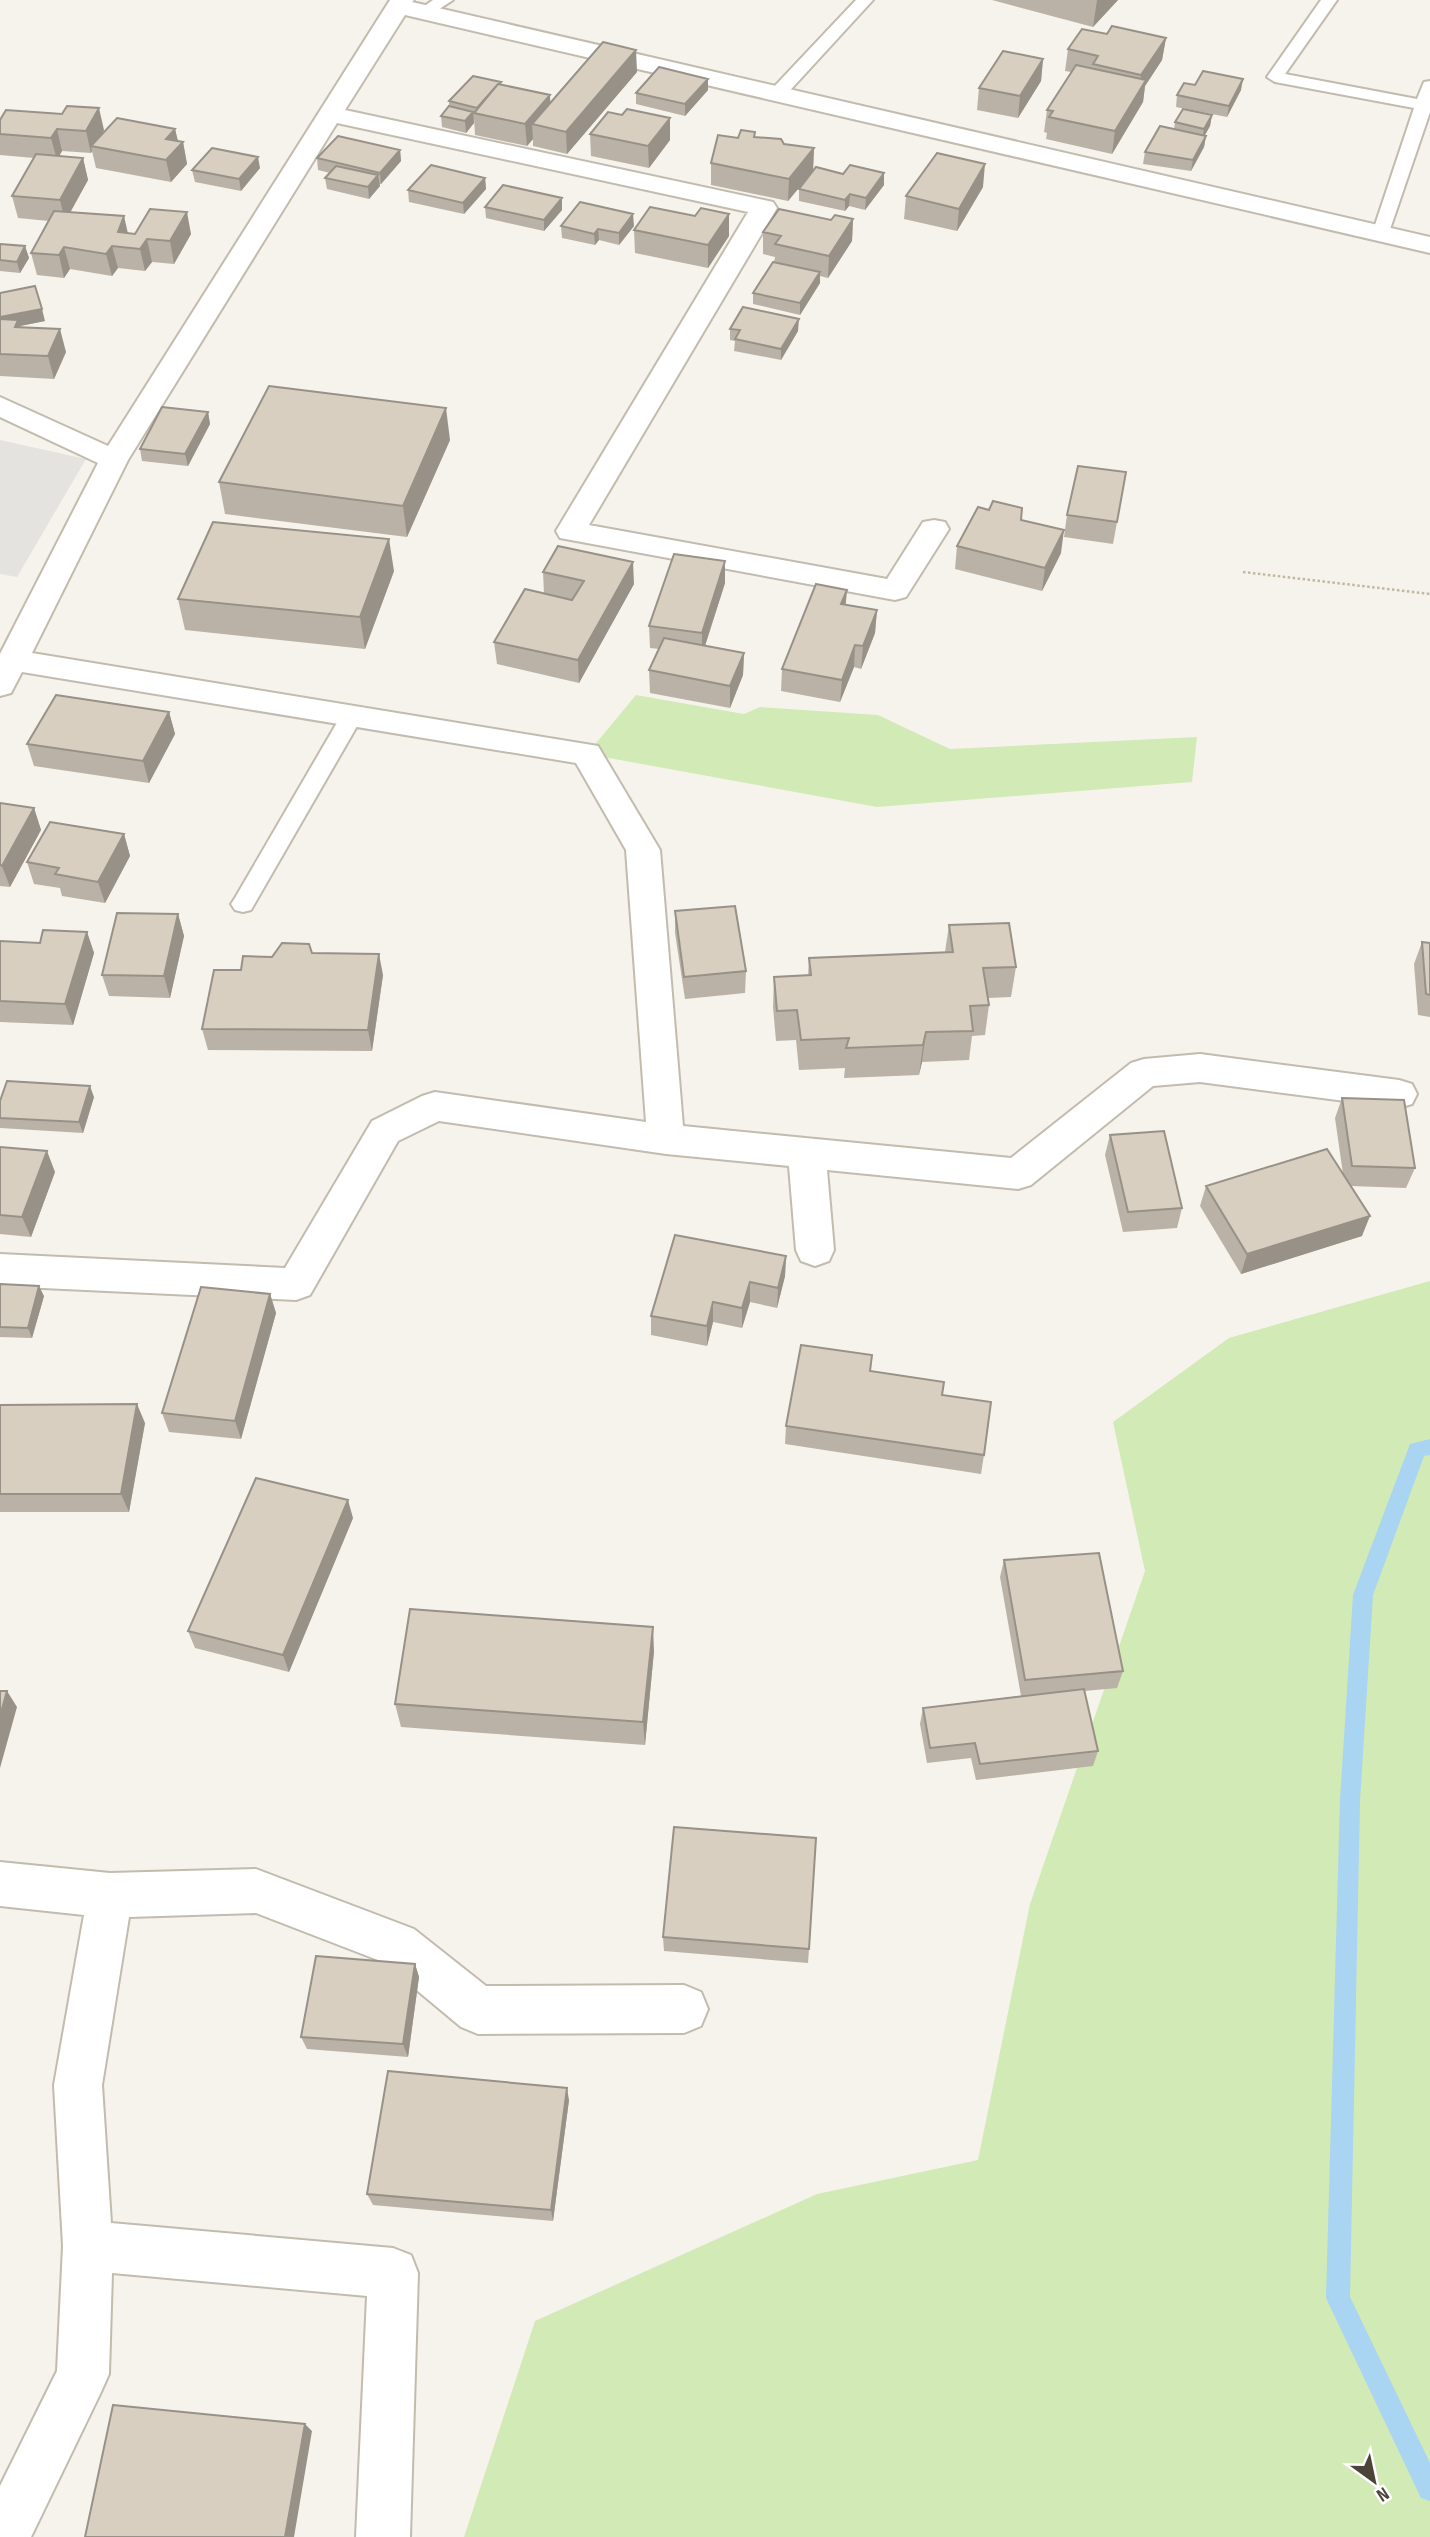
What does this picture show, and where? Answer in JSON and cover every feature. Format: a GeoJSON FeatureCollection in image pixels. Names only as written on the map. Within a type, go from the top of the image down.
{"type":"FeatureCollection","features":[{"type":"Feature","properties":{"kind":"street"},"geometry":{"type":"LineString","coordinates":[[667,1139],[643,850],[587,754],[354,714],[7,672],[49,584],[114,460],[328,114],[417,5],[777,94],[1430,246]]}},
{"type":"Feature","properties":{"kind":"street"},"geometry":{"type":"LineString","coordinates":[[328,114],[764,208],[571,531],[895,590],[934,529]]}},
{"type":"Feature","properties":{"kind":"street"},"geometry":{"type":"LineString","coordinates":[[0,406],[114,460]]}},
{"type":"Feature","properties":{"kind":"street"},"geometry":{"type":"LineString","coordinates":[[0,1270],[296,1284],[385,1131],[435,1106],[667,1139],[1018,1174],[1144,1073],[1200,1068],[1399,1094]]}},
{"type":"Feature","properties":{"kind":"street"},"geometry":{"type":"LineString","coordinates":[[807,1153],[815,1250]]}},
{"type":"Feature","properties":{"kind":"street"},"geometry":{"type":"LineString","coordinates":[[0,1884],[110,1895],[256,1891],[398,1945],[478,2010],[684,2009]]}},
{"type":"Feature","properties":{"kind":"street"},"geometry":{"type":"LineString","coordinates":[[3,2537],[83,2374],[88,2246],[79,2085],[110,1895]]}},
{"type":"Feature","properties":{"kind":"street"},"geometry":{"type":"LineString","coordinates":[[88,2246],[393,2273],[383,2537]]}},
{"type":"Feature","properties":{"kind":"lane"},"geometry":{"type":"LineString","coordinates":[[777,94],[865,0]]}},
{"type":"Feature","properties":{"kind":"lane"},"geometry":{"type":"LineString","coordinates":[[1329,0],[1275,77],[1424,105]]}},
{"type":"Feature","properties":{"kind":"lane"},"geometry":{"type":"LineString","coordinates":[[1381,234],[1430,86]]}},
{"type":"Feature","properties":{"kind":"lane"},"geometry":{"type":"LineString","coordinates":[[243,904],[354,714]]}},
{"type":"Feature","properties":{"kind":"path"},"geometry":{"type":"LineString","coordinates":[[1244,572],[1430,594]]}},
{"type":"Feature","properties":{"kind":"green space"},"geometry":{"type":"Polygon","coordinates":[[[636,695],[744,714],[760,707],[878,715],[950,749],[1197,737],[1192,782],[877,807],[587,754],[636,695]]]}},
{"type":"Feature","properties":{"kind":"green space"},"geometry":{"type":"Polygon","coordinates":[[[1430,1281],[1430,2537],[464,2537],[535,2321],[817,2194],[978,2160],[1030,1904],[1145,1571],[1113,1422],[1229,1338],[1430,1281]]]}},
{"type":"Feature","properties":{"kind":"shaded area"},"geometry":{"type":"Polygon","coordinates":[[[0,440],[86,459],[17,577],[0,574],[0,440]]]}},
{"type":"Feature","properties":{"kind":"building"},"geometry":{"type":"Polygon","coordinates":[[[1112,26],[1166,38],[1141,75],[1093,64],[1098,56],[1068,49],[1082,29],[1107,34],[1112,26]]]}},
{"type":"Feature","properties":{"kind":"building"},"geometry":{"type":"Polygon","coordinates":[[[603,42],[636,50],[566,132],[532,124],[603,42]]]}},
{"type":"Feature","properties":{"kind":"building"},"geometry":{"type":"Polygon","coordinates":[[[1003,51],[1043,59],[1020,96],[979,88],[1003,51]]]}},
{"type":"Feature","properties":{"kind":"building"},"geometry":{"type":"Polygon","coordinates":[[[1076,65],[1146,80],[1115,131],[1049,117],[1053,111],[1047,110],[1076,65]]]}},
{"type":"Feature","properties":{"kind":"building"},"geometry":{"type":"Polygon","coordinates":[[[659,67],[708,79],[685,104],[636,93],[659,67]]]}},
{"type":"Feature","properties":{"kind":"building"},"geometry":{"type":"Polygon","coordinates":[[[1203,71],[1243,79],[1229,106],[1177,95],[1184,83],[1195,85],[1203,71]]]}},
{"type":"Feature","properties":{"kind":"building"},"geometry":{"type":"Polygon","coordinates":[[[473,76],[501,82],[477,108],[449,101],[473,76]]]}},
{"type":"Feature","properties":{"kind":"building"},"geometry":{"type":"Polygon","coordinates":[[[498,84],[550,95],[525,124],[474,113],[498,84]]]}},
{"type":"Feature","properties":{"kind":"building"},"geometry":{"type":"Polygon","coordinates":[[[67,106],[99,108],[86,131],[57,129],[51,138],[0,134],[0,120],[6,110],[62,114],[67,106]]]}},
{"type":"Feature","properties":{"kind":"building"},"geometry":{"type":"Polygon","coordinates":[[[449,106],[473,112],[465,121],[441,116],[449,106]]]}},
{"type":"Feature","properties":{"kind":"building"},"geometry":{"type":"Polygon","coordinates":[[[627,109],[670,118],[648,146],[590,134],[608,112],[622,115],[627,109]]]}},
{"type":"Feature","properties":{"kind":"building"},"geometry":{"type":"Polygon","coordinates":[[[1183,109],[1212,115],[1204,129],[1175,122],[1183,109]]]}},
{"type":"Feature","properties":{"kind":"building"},"geometry":{"type":"Polygon","coordinates":[[[117,118],[175,129],[166,139],[183,142],[166,160],[91,146],[117,118]]]}},
{"type":"Feature","properties":{"kind":"building"},"geometry":{"type":"Polygon","coordinates":[[[1160,126],[1206,136],[1193,160],[1145,152],[1160,126]]]}},
{"type":"Feature","properties":{"kind":"building"},"geometry":{"type":"Polygon","coordinates":[[[741,130],[755,132],[754,137],[781,139],[784,144],[814,148],[789,179],[711,163],[718,135],[738,138],[741,130]]]}},
{"type":"Feature","properties":{"kind":"building"},"geometry":{"type":"Polygon","coordinates":[[[338,136],[400,150],[380,173],[317,158],[338,136]]]}},
{"type":"Feature","properties":{"kind":"building"},"geometry":{"type":"Polygon","coordinates":[[[212,148],[258,157],[239,179],[192,170],[212,148]]]}},
{"type":"Feature","properties":{"kind":"building"},"geometry":{"type":"Polygon","coordinates":[[[937,153],[985,164],[959,209],[906,196],[937,153]]]}},
{"type":"Feature","properties":{"kind":"building"},"geometry":{"type":"Polygon","coordinates":[[[36,154],[83,158],[60,200],[12,196],[36,154]]]}},
{"type":"Feature","properties":{"kind":"building"},"geometry":{"type":"Polygon","coordinates":[[[431,165],[485,178],[463,203],[408,190],[431,165]]]}},
{"type":"Feature","properties":{"kind":"building"},"geometry":{"type":"Polygon","coordinates":[[[850,165],[884,173],[866,198],[850,194],[845,200],[799,189],[816,167],[843,174],[850,165]]]}},
{"type":"Feature","properties":{"kind":"building"},"geometry":{"type":"Polygon","coordinates":[[[336,166],[378,175],[368,187],[325,178],[336,166]]]}},
{"type":"Feature","properties":{"kind":"building"},"geometry":{"type":"Polygon","coordinates":[[[503,185],[562,198],[544,220],[485,207],[503,185]]]}},
{"type":"Feature","properties":{"kind":"building"},"geometry":{"type":"Polygon","coordinates":[[[580,202],[633,214],[619,233],[598,229],[594,234],[561,226],[580,202]]]}},
{"type":"Feature","properties":{"kind":"building"},"geometry":{"type":"Polygon","coordinates":[[[650,207],[695,216],[701,208],[729,214],[708,245],[634,230],[650,207]]]}},
{"type":"Feature","properties":{"kind":"building"},"geometry":{"type":"Polygon","coordinates":[[[150,209],[187,212],[170,241],[147,239],[140,249],[112,246],[106,254],[64,247],[59,255],[31,253],[54,211],[124,216],[118,232],[135,234],[150,209]]]}},
{"type":"Feature","properties":{"kind":"building"},"geometry":{"type":"Polygon","coordinates":[[[779,209],[831,220],[835,215],[853,219],[829,256],[775,244],[781,236],[763,232],[779,209]]]}},
{"type":"Feature","properties":{"kind":"building"},"geometry":{"type":"Polygon","coordinates":[[[0,244],[25,246],[17,262],[0,260],[0,244]]]}},
{"type":"Feature","properties":{"kind":"building"},"geometry":{"type":"Polygon","coordinates":[[[773,262],[820,272],[800,303],[753,293],[773,262]]]}},
{"type":"Feature","properties":{"kind":"building"},"geometry":{"type":"Polygon","coordinates":[[[35,286],[42,309],[0,317],[0,293],[35,286]]]}},
{"type":"Feature","properties":{"kind":"building"},"geometry":{"type":"Polygon","coordinates":[[[743,307],[799,319],[781,349],[735,339],[740,330],[730,329],[743,307]]]}},
{"type":"Feature","properties":{"kind":"building"},"geometry":{"type":"Polygon","coordinates":[[[0,319],[18,320],[15,327],[60,329],[48,356],[0,354],[0,319]]]}},
{"type":"Feature","properties":{"kind":"building"},"geometry":{"type":"Polygon","coordinates":[[[269,386],[446,408],[403,506],[219,482],[269,386]]]}},
{"type":"Feature","properties":{"kind":"building"},"geometry":{"type":"Polygon","coordinates":[[[162,407],[208,412],[185,454],[140,449],[162,407]]]}},
{"type":"Feature","properties":{"kind":"building"},"geometry":{"type":"Polygon","coordinates":[[[1078,466],[1126,472],[1117,522],[1067,515],[1078,466]]]}},
{"type":"Feature","properties":{"kind":"building"},"geometry":{"type":"Polygon","coordinates":[[[993,501],[1022,508],[1021,520],[1064,530],[1045,568],[957,546],[978,507],[989,510],[993,501]]]}},
{"type":"Feature","properties":{"kind":"building"},"geometry":{"type":"Polygon","coordinates":[[[213,522],[389,539],[360,617],[178,599],[213,522]]]}},
{"type":"Feature","properties":{"kind":"building"},"geometry":{"type":"Polygon","coordinates":[[[558,546],[633,562],[578,660],[494,642],[525,589],[572,600],[584,581],[543,572],[558,546]]]}},
{"type":"Feature","properties":{"kind":"building"},"geometry":{"type":"Polygon","coordinates":[[[674,554],[725,561],[702,633],[649,626],[674,554]]]}},
{"type":"Feature","properties":{"kind":"building"},"geometry":{"type":"Polygon","coordinates":[[[816,584],[847,590],[841,604],[877,610],[863,646],[855,645],[842,680],[782,669],[816,584]]]}},
{"type":"Feature","properties":{"kind":"building"},"geometry":{"type":"Polygon","coordinates":[[[664,638],[744,653],[730,686],[649,670],[664,638]]]}},
{"type":"Feature","properties":{"kind":"building"},"geometry":{"type":"Polygon","coordinates":[[[56,695],[169,712],[143,761],[27,744],[56,695]]]}},
{"type":"Feature","properties":{"kind":"building"},"geometry":{"type":"Polygon","coordinates":[[[0,803],[34,808],[2,866],[0,865],[0,803]]]}},
{"type":"Feature","properties":{"kind":"building"},"geometry":{"type":"Polygon","coordinates":[[[50,822],[124,834],[98,882],[55,874],[59,868],[27,862],[50,822]]]}},
{"type":"Feature","properties":{"kind":"building"},"geometry":{"type":"Polygon","coordinates":[[[735,906],[746,971],[684,977],[675,911],[735,906]]]}},
{"type":"Feature","properties":{"kind":"building"},"geometry":{"type":"Polygon","coordinates":[[[117,913],[178,914],[164,976],[102,975],[117,913]]]}},
{"type":"Feature","properties":{"kind":"building"},"geometry":{"type":"Polygon","coordinates":[[[1009,923],[1016,967],[983,968],[989,1005],[970,1006],[973,1031],[926,1032],[923,1045],[846,1048],[849,1038],[801,1040],[797,1010],[777,1011],[774,977],[811,975],[809,958],[953,952],[949,925],[1009,923]]]}},
{"type":"Feature","properties":{"kind":"building"},"geometry":{"type":"Polygon","coordinates":[[[43,930],[87,932],[65,1004],[0,1001],[0,941],[40,943],[43,930]]]}},
{"type":"Feature","properties":{"kind":"building"},"geometry":{"type":"Polygon","coordinates":[[[1422,942],[1430,943],[1430,995],[1426,994],[1422,942]]]}},
{"type":"Feature","properties":{"kind":"building"},"geometry":{"type":"Polygon","coordinates":[[[282,943],[309,944],[312,953],[379,954],[368,1030],[202,1029],[214,970],[241,970],[243,956],[272,957],[282,943]]]}},
{"type":"Feature","properties":{"kind":"building"},"geometry":{"type":"Polygon","coordinates":[[[7,1081],[90,1086],[79,1122],[0,1118],[0,1101],[7,1081]]]}},
{"type":"Feature","properties":{"kind":"building"},"geometry":{"type":"Polygon","coordinates":[[[1342,1098],[1404,1100],[1415,1168],[1352,1166],[1342,1098]]]}},
{"type":"Feature","properties":{"kind":"building"},"geometry":{"type":"Polygon","coordinates":[[[1164,1131],[1182,1208],[1128,1212],[1110,1135],[1164,1131]]]}},
{"type":"Feature","properties":{"kind":"building"},"geometry":{"type":"Polygon","coordinates":[[[0,1147],[47,1151],[22,1217],[0,1215],[0,1147]]]}},
{"type":"Feature","properties":{"kind":"building"},"geometry":{"type":"Polygon","coordinates":[[[1327,1149],[1370,1216],[1247,1254],[1206,1186],[1327,1149]]]}},
{"type":"Feature","properties":{"kind":"building"},"geometry":{"type":"Polygon","coordinates":[[[675,1235],[786,1256],[778,1288],[750,1282],[742,1308],[713,1302],[707,1326],[651,1316],[675,1235]]]}},
{"type":"Feature","properties":{"kind":"building"},"geometry":{"type":"Polygon","coordinates":[[[0,1284],[39,1286],[28,1328],[0,1327],[0,1284]]]}},
{"type":"Feature","properties":{"kind":"building"},"geometry":{"type":"Polygon","coordinates":[[[201,1287],[270,1294],[235,1421],[162,1413],[201,1287]]]}},
{"type":"Feature","properties":{"kind":"building"},"geometry":{"type":"Polygon","coordinates":[[[801,1345],[872,1355],[870,1371],[944,1382],[942,1395],[991,1402],[984,1455],[786,1426],[801,1345]]]}},
{"type":"Feature","properties":{"kind":"building"},"geometry":{"type":"Polygon","coordinates":[[[137,1404],[121,1494],[0,1494],[0,1405],[137,1404]]]}},
{"type":"Feature","properties":{"kind":"building"},"geometry":{"type":"Polygon","coordinates":[[[256,1478],[348,1500],[283,1655],[188,1631],[256,1478]]]}},
{"type":"Feature","properties":{"kind":"building"},"geometry":{"type":"Polygon","coordinates":[[[1099,1553],[1123,1671],[1025,1680],[1004,1560],[1099,1553]]]}},
{"type":"Feature","properties":{"kind":"building"},"geometry":{"type":"Polygon","coordinates":[[[410,1609],[653,1627],[643,1722],[395,1704],[410,1609]]]}},
{"type":"Feature","properties":{"kind":"building"},"geometry":{"type":"Polygon","coordinates":[[[1084,1689],[1098,1751],[980,1764],[975,1743],[930,1748],[923,1708],[1084,1689]]]}},
{"type":"Feature","properties":{"kind":"building"},"geometry":{"type":"Polygon","coordinates":[[[0,1691],[7,1691],[0,1716],[0,1691]]]}},
{"type":"Feature","properties":{"kind":"building"},"geometry":{"type":"Polygon","coordinates":[[[674,1827],[816,1838],[809,1949],[663,1937],[674,1827]]]}},
{"type":"Feature","properties":{"kind":"building"},"geometry":{"type":"Polygon","coordinates":[[[316,1956],[415,1964],[403,2044],[301,2037],[316,1956]]]}},
{"type":"Feature","properties":{"kind":"building"},"geometry":{"type":"Polygon","coordinates":[[[388,2071],[567,2088],[551,2210],[367,2194],[388,2071]]]}},
{"type":"Feature","properties":{"kind":"building"},"geometry":{"type":"Polygon","coordinates":[[[113,2405],[305,2424],[285,2537],[85,2537],[113,2405]]]}},
{"type":"Feature","properties":{"kind":"waterway"},"geometry":{"type":"LineString","coordinates":[[1430,1447],[1417,1450],[1363,1595],[1350,1800],[1338,2298],[1430,2489]]}}]}
